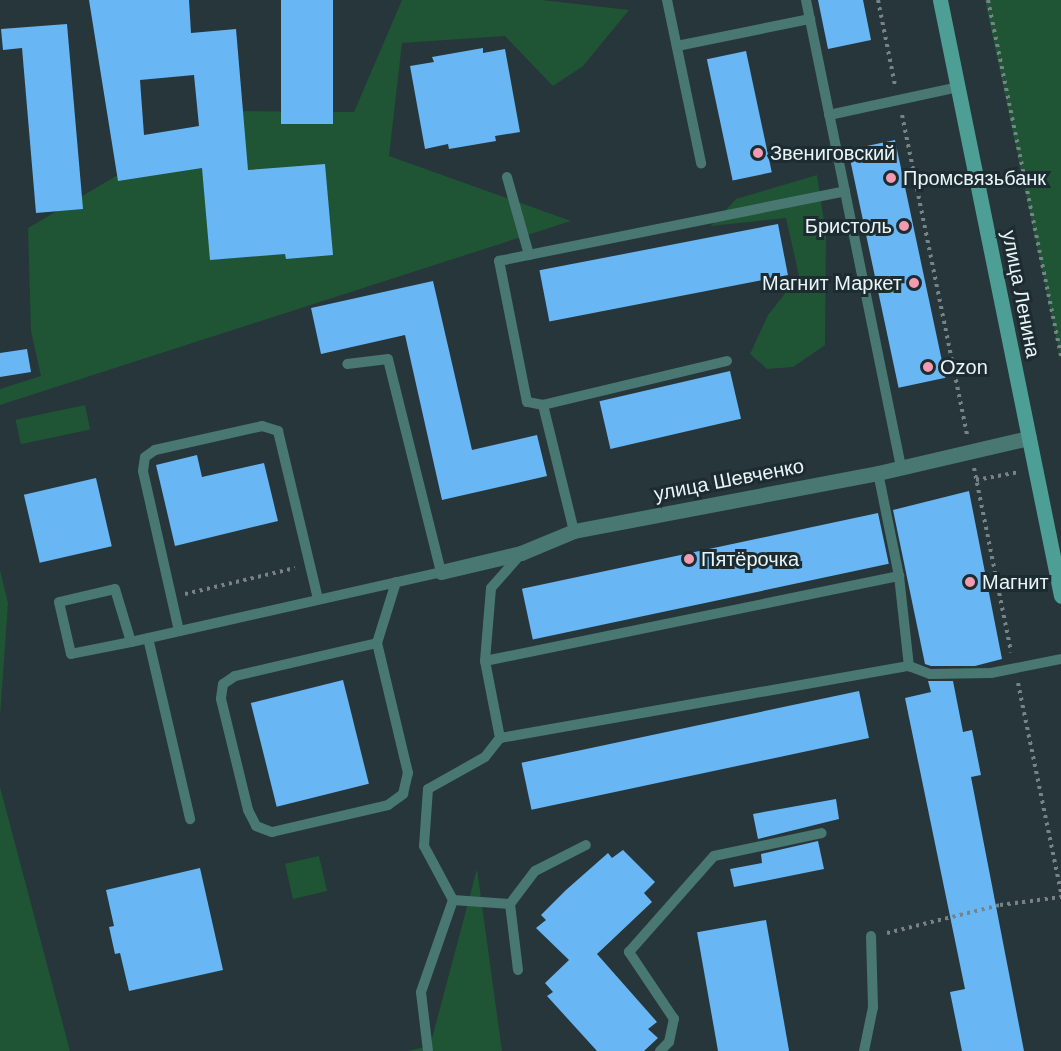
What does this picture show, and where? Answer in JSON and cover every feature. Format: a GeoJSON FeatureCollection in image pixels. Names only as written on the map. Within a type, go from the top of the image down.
{"type":"FeatureCollection","features":[{"type":"Feature","properties":{"kind":"main road","name":"улица Ленина"},"geometry":{"type":"LineString","coordinates":[[940,0],[1061,596]]}},
{"type":"Feature","properties":{"kind":"street","name":"улица Шевченко"},"geometry":{"type":"LineString","coordinates":[[441,572],[521,554],[574,531],[878,472],[1029,438]]}},
{"type":"Feature","properties":{"kind":"lane"},"geometry":{"type":"LineString","coordinates":[[667,0],[701,163]]}},
{"type":"Feature","properties":{"kind":"lane"},"geometry":{"type":"LineString","coordinates":[[806,0],[901,467]]}},
{"type":"Feature","properties":{"kind":"lane"},"geometry":{"type":"LineString","coordinates":[[677,46],[810,19]]}},
{"type":"Feature","properties":{"kind":"lane"},"geometry":{"type":"LineString","coordinates":[[829,115],[958,87]]}},
{"type":"Feature","properties":{"kind":"lane"},"geometry":{"type":"LineString","coordinates":[[507,177],[529,255]]}},
{"type":"Feature","properties":{"kind":"lane"},"geometry":{"type":"LineString","coordinates":[[727,361],[543,405],[527,402],[499,261],[845,191]]}},
{"type":"Feature","properties":{"kind":"lane"},"geometry":{"type":"LineString","coordinates":[[131,642],[116,589],[64,599],[58,604],[71,654],[131,642],[441,572],[388,359],[346,364]]}},
{"type":"Feature","properties":{"kind":"lane"},"geometry":{"type":"LineString","coordinates":[[543,405],[574,531]]}},
{"type":"Feature","properties":{"kind":"lane"},"geometry":{"type":"LineString","coordinates":[[179,631],[143,471],[146,457],[155,450],[262,426],[273,428],[282,439],[318,599]]}},
{"type":"Feature","properties":{"kind":"lane"},"geometry":{"type":"LineString","coordinates":[[878,472],[899,576],[909,666]]}},
{"type":"Feature","properties":{"kind":"lane"},"geometry":{"type":"LineString","coordinates":[[501,738],[485,661],[491,588],[521,554]]}},
{"type":"Feature","properties":{"kind":"lane"},"geometry":{"type":"LineString","coordinates":[[485,661],[899,576]]}},
{"type":"Feature","properties":{"kind":"lane"},"geometry":{"type":"LineString","coordinates":[[377,643],[236,676],[223,684],[221,699],[248,810],[263,831],[272,832],[388,805],[403,794],[408,773],[377,643],[396,582]]}},
{"type":"Feature","properties":{"kind":"lane"},"geometry":{"type":"LineString","coordinates":[[148,638],[190,819]]}},
{"type":"Feature","properties":{"kind":"lane"},"geometry":{"type":"LineString","coordinates":[[428,1051],[421,992],[453,900],[424,846],[428,789],[485,758],[501,738],[909,666],[930,674],[991,673],[1061,659]]}},
{"type":"Feature","properties":{"kind":"lane"},"geometry":{"type":"LineString","coordinates":[[660,1051],[669,1042],[674,1019],[629,952],[714,856],[822,833]]}},
{"type":"Feature","properties":{"kind":"lane"},"geometry":{"type":"LineString","coordinates":[[518,970],[510,904],[535,871],[586,845]]}},
{"type":"Feature","properties":{"kind":"lane"},"geometry":{"type":"LineString","coordinates":[[453,900],[510,904]]}},
{"type":"Feature","properties":{"kind":"lane"},"geometry":{"type":"LineString","coordinates":[[864,1051],[873,1006],[871,936]]}},
{"type":"Feature","properties":{"kind":"path"},"geometry":{"type":"LineString","coordinates":[[988,0],[1061,357]]}},
{"type":"Feature","properties":{"kind":"path"},"geometry":{"type":"LineString","coordinates":[[976,480],[1035,469]]}},
{"type":"Feature","properties":{"kind":"path"},"geometry":{"type":"LineString","coordinates":[[172,597],[310,564]]}},
{"type":"Feature","properties":{"kind":"path"},"geometry":{"type":"LineString","coordinates":[[871,936],[1000,905],[1061,897]]}},
{"type":"Feature","properties":{"kind":"green space"},"geometry":{"type":"Polygon","coordinates":[[[402,0],[542,0],[629,10],[583,66],[553,86],[505,36],[402,43],[389,156],[571,221],[0,405],[0,389],[41,376],[31,331],[28,228],[226,111],[354,112],[402,0]]]}},
{"type":"Feature","properties":{"kind":"green space"},"geometry":{"type":"Polygon","coordinates":[[[985,0],[1061,0],[1061,360],[985,0]]]}},
{"type":"Feature","properties":{"kind":"green space"},"geometry":{"type":"Polygon","coordinates":[[[817,175],[826,234],[825,345],[793,367],[767,369],[750,354],[768,315],[799,276],[786,218],[711,226],[736,199],[817,175]]]}},
{"type":"Feature","properties":{"kind":"green space"},"geometry":{"type":"Polygon","coordinates":[[[85,405],[90,429],[21,444],[16,420],[85,405]]]}},
{"type":"Feature","properties":{"kind":"green space"},"geometry":{"type":"Polygon","coordinates":[[[0,570],[8,603],[0,717],[0,570]]]}},
{"type":"Feature","properties":{"kind":"green space"},"geometry":{"type":"Polygon","coordinates":[[[0,787],[70,1051],[0,1051],[0,787]]]}},
{"type":"Feature","properties":{"kind":"green space"},"geometry":{"type":"Polygon","coordinates":[[[319,856],[327,891],[293,899],[285,864],[319,856]]]}},
{"type":"Feature","properties":{"kind":"green space"},"geometry":{"type":"Polygon","coordinates":[[[477,869],[502,1051],[407,1051],[430,1046],[477,869]]]}},
{"type":"Feature","properties":{"kind":"building"},"geometry":{"type":"Polygon","coordinates":[[[89,0],[189,0],[191,33],[236,29],[248,170],[325,164],[333,255],[286,259],[285,254],[210,260],[202,168],[118,181],[89,0]],[[194,75],[140,80],[144,135],[199,126],[194,75]]]}},
{"type":"Feature","properties":{"kind":"building"},"geometry":{"type":"Polygon","coordinates":[[[281,0],[333,0],[333,124],[281,124],[281,0]]]}},
{"type":"Feature","properties":{"kind":"building"},"geometry":{"type":"Polygon","coordinates":[[[818,0],[863,0],[871,40],[828,49],[818,0]]]}},
{"type":"Feature","properties":{"kind":"building"},"geometry":{"type":"Polygon","coordinates":[[[67,24],[83,209],[36,213],[22,48],[3,50],[1,29],[67,24]]]}},
{"type":"Feature","properties":{"kind":"building"},"geometry":{"type":"Polygon","coordinates":[[[483,48],[483,53],[505,49],[520,132],[495,136],[496,141],[449,149],[448,144],[425,149],[410,66],[434,62],[432,57],[483,48]]]}},
{"type":"Feature","properties":{"kind":"building"},"geometry":{"type":"Polygon","coordinates":[[[746,51],[772,172],[733,181],[707,59],[746,51]]]}},
{"type":"Feature","properties":{"kind":"building"},"geometry":{"type":"Polygon","coordinates":[[[895,140],[946,378],[899,388],[848,150],[895,140]]]}},
{"type":"Feature","properties":{"kind":"building"},"geometry":{"type":"Polygon","coordinates":[[[778,224],[788,275],[549,321],[539,270],[778,224]]]}},
{"type":"Feature","properties":{"kind":"building"},"geometry":{"type":"Polygon","coordinates":[[[433,281],[472,450],[537,435],[547,476],[442,500],[405,335],[321,354],[311,308],[433,281]]]}},
{"type":"Feature","properties":{"kind":"building"},"geometry":{"type":"Polygon","coordinates":[[[27,349],[31,372],[0,377],[0,353],[27,349]]]}},
{"type":"Feature","properties":{"kind":"building"},"geometry":{"type":"Polygon","coordinates":[[[730,371],[741,419],[610,449],[599,401],[730,371]]]}},
{"type":"Feature","properties":{"kind":"building"},"geometry":{"type":"Polygon","coordinates":[[[197,455],[202,477],[264,463],[278,521],[175,546],[156,465],[197,455]]]}},
{"type":"Feature","properties":{"kind":"building"},"geometry":{"type":"Polygon","coordinates":[[[96,478],[112,546],[40,563],[24,495],[96,478]]]}},
{"type":"Feature","properties":{"kind":"building"},"geometry":{"type":"Polygon","coordinates":[[[969,491],[1002,659],[975,666],[931,666],[925,664],[893,510],[969,491]]]}},
{"type":"Feature","properties":{"kind":"building"},"geometry":{"type":"Polygon","coordinates":[[[878,513],[889,564],[533,640],[522,589],[878,513]]]}},
{"type":"Feature","properties":{"kind":"building"},"geometry":{"type":"Polygon","coordinates":[[[343,680],[369,784],[277,807],[251,703],[343,680]]]}},
{"type":"Feature","properties":{"kind":"building"},"geometry":{"type":"Polygon","coordinates":[[[928,681],[953,681],[963,732],[972,730],[981,775],[971,777],[1024,1051],[962,1051],[950,992],[965,989],[905,698],[931,692],[928,681]]]}},
{"type":"Feature","properties":{"kind":"building"},"geometry":{"type":"Polygon","coordinates":[[[859,691],[869,738],[532,810],[522,763],[859,691]]]}},
{"type":"Feature","properties":{"kind":"building"},"geometry":{"type":"Polygon","coordinates":[[[836,799],[839,819],[758,839],[753,814],[836,799]]]}},
{"type":"Feature","properties":{"kind":"building"},"geometry":{"type":"Polygon","coordinates":[[[818,841],[824,869],[734,887],[730,869],[762,863],[761,854],[818,841]]]}},
{"type":"Feature","properties":{"kind":"building"},"geometry":{"type":"Polygon","coordinates":[[[623,850],[655,882],[644,893],[652,902],[597,954],[657,1022],[648,1029],[658,1038],[644,1051],[597,1051],[547,996],[553,992],[545,983],[569,960],[536,928],[546,920],[541,915],[566,890],[608,853],[612,858],[623,850]]]}},
{"type":"Feature","properties":{"kind":"building"},"geometry":{"type":"Polygon","coordinates":[[[200,868],[223,970],[129,991],[120,953],[115,954],[109,927],[114,926],[106,890],[200,868]]]}},
{"type":"Feature","properties":{"kind":"building"},"geometry":{"type":"Polygon","coordinates":[[[766,920],[789,1051],[718,1051],[697,932],[766,920]]]}},
{"type":"Feature","properties":{"kind":"place","name":"Звениговский"},"geometry":{"type":"Point","coordinates":[758,153]}},
{"type":"Feature","properties":{"kind":"place","name":"Промсвязьбанк"},"geometry":{"type":"Point","coordinates":[891,178]}},
{"type":"Feature","properties":{"kind":"place","name":"Бристоль"},"geometry":{"type":"Point","coordinates":[904,226]}},
{"type":"Feature","properties":{"kind":"place","name":"Магнит Маркет"},"geometry":{"type":"Point","coordinates":[914,283]}},
{"type":"Feature","properties":{"kind":"place","name":"Ozon"},"geometry":{"type":"Point","coordinates":[928,367]}},
{"type":"Feature","properties":{"kind":"place","name":"Пятёрочка"},"geometry":{"type":"Point","coordinates":[689,559]}},
{"type":"Feature","properties":{"kind":"place","name":"Магнит"},"geometry":{"type":"Point","coordinates":[970,582]}}]}
